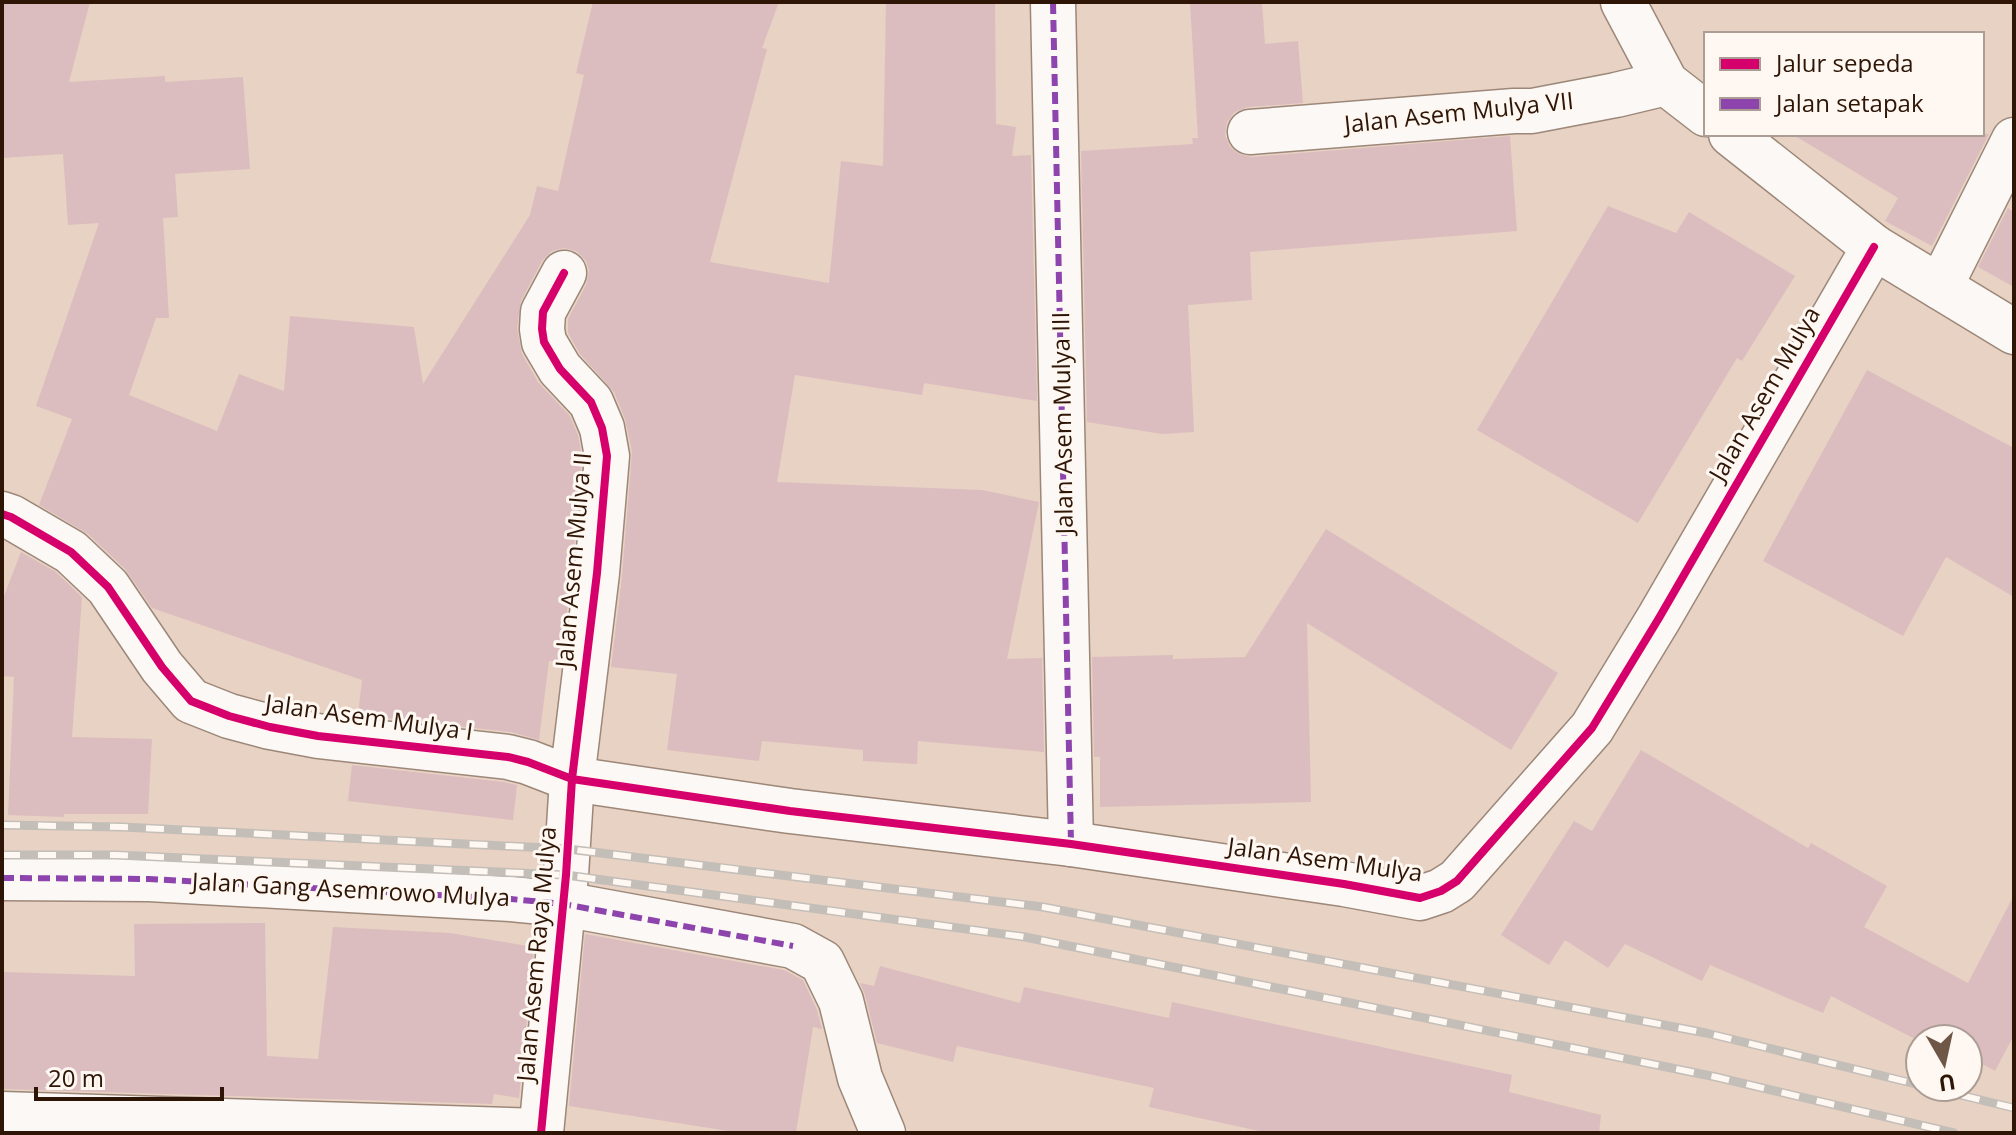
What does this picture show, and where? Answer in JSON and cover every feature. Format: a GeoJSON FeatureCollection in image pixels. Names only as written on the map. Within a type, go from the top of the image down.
{"type":"FeatureCollection","features":[{"type":"Feature","properties":{"kind":"street","name":"Jalan Asem Mulya III"},"geometry":{"type":"LineString","coordinates":[[1053,2],[1071,844]]}},
{"type":"Feature","properties":{"kind":"street"},"geometry":{"type":"LineString","coordinates":[[1623,2],[1666,83],[1704,112]]}},
{"type":"Feature","properties":{"kind":"street","name":"Jalan Asem Mulya VII"},"geometry":{"type":"LineString","coordinates":[[1250,132],[1532,111],[1666,83]]}},
{"type":"Feature","properties":{"kind":"street"},"geometry":{"type":"LineString","coordinates":[[1734,136],[1874,247],[2014,332]]}},
{"type":"Feature","properties":{"kind":"street"},"geometry":{"type":"LineString","coordinates":[[1940,287],[2014,140]]}},
{"type":"Feature","properties":{"kind":"street","name":"Jalan Asem Mulya"},"geometry":{"type":"LineString","coordinates":[[572,779],[790,811],[1071,844],[1420,898],[1441,891],[1457,881],[1592,728],[1874,247]]}},
{"type":"Feature","properties":{"kind":"street","name":"Jalan Asem Mulya II"},"geometry":{"type":"LineString","coordinates":[[564,273],[543,312],[544,342],[560,369],[591,402],[602,428],[607,456],[597,573],[572,779]]}},
{"type":"Feature","properties":{"kind":"street","name":"Jalan Asem Mulya I"},"geometry":{"type":"LineString","coordinates":[[2,514],[71,552],[99,578],[162,667],[191,701],[270,727],[318,736],[508,757],[572,779]]}},
{"type":"Feature","properties":{"kind":"street","name":"Jalan Asem Raya Mulya"},"geometry":{"type":"LineString","coordinates":[[541,1132],[572,779]]}},
{"type":"Feature","properties":{"kind":"street","name":"Jalan Gang Asemrowo Mulya"},"geometry":{"type":"LineString","coordinates":[[2,878],[149,879],[511,899],[563,904],[793,946],[822,962],[835,988],[860,1078],[883,1133]]}},
{"type":"Feature","properties":{"kind":"street"},"geometry":{"type":"LineString","coordinates":[[2,1114],[541,1132]]}},
{"type":"Feature","properties":{"kind":"building"},"geometry":{"type":"Polygon","coordinates":[[[2,2],[90,2],[69,82],[165,76],[165,82],[243,77],[250,169],[175,174],[178,217],[163,218],[169,318],[156,318],[129,395],[217,431],[239,374],[284,391],[290,316],[414,327],[423,384],[530,215],[537,186],[558,191],[584,75],[576,73],[593,2],[779,2],[762,48],[767,49],[710,262],[829,283],[841,161],[883,166],[886,2],[995,2],[996,124],[1016,127],[1012,156],[1031,155],[1037,401],[924,383],[922,395],[795,375],[777,482],[982,490],[1039,502],[1007,659],[1042,658],[1044,752],[918,741],[917,764],[863,761],[863,750],[762,741],[759,761],[667,750],[677,674],[611,667],[632,452],[625,419],[614,392],[580,354],[568,333],[568,319],[586,285],[589,271],[586,261],[576,251],[564,248],[552,251],[542,261],[521,301],[517,328],[522,354],[538,382],[570,416],[582,457],[561,662],[549,661],[539,740],[511,732],[358,715],[362,680],[152,608],[125,569],[88,534],[39,505],[72,419],[36,406],[99,223],[68,225],[63,154],[2,158],[2,2]]]}},
{"type":"Feature","properties":{"kind":"building"},"geometry":{"type":"Polygon","coordinates":[[[1190,2],[1262,2],[1265,44],[1298,41],[1303,103],[1248,107],[1235,112],[1227,122],[1225,135],[1230,147],[1239,154],[1252,157],[1510,136],[1517,231],[1250,252],[1252,300],[1188,305],[1194,432],[1162,434],[1087,422],[1081,151],[1193,144],[1192,138],[1198,138],[1190,2]]]}},
{"type":"Feature","properties":{"kind":"building"},"geometry":{"type":"Polygon","coordinates":[[[1989,134],[1932,246],[1885,221],[1898,198],[1795,136],[1989,134]]]}},
{"type":"Feature","properties":{"kind":"building"},"geometry":{"type":"Polygon","coordinates":[[[1608,206],[1676,233],[1689,212],[1795,276],[1742,361],[1737,358],[1638,523],[1477,430],[1608,206]]]}},
{"type":"Feature","properties":{"kind":"building"},"geometry":{"type":"Polygon","coordinates":[[[2008,208],[2014,212],[2014,287],[1978,267],[2008,208]]]}},
{"type":"Feature","properties":{"kind":"building"},"geometry":{"type":"Polygon","coordinates":[[[1867,370],[2014,448],[2014,597],[1946,557],[1903,636],[1763,561],[1867,370]]]}},
{"type":"Feature","properties":{"kind":"building"},"geometry":{"type":"Polygon","coordinates":[[[1326,529],[1558,673],[1511,750],[1307,623],[1311,802],[1100,807],[1100,757],[1094,757],[1092,657],[1245,657],[1326,529]]]}},
{"type":"Feature","properties":{"kind":"building"},"geometry":{"type":"Polygon","coordinates":[[[21,552],[56,572],[82,597],[72,737],[152,739],[148,814],[8,815],[14,677],[2,676],[2,601],[21,552]]]}},
{"type":"Feature","properties":{"kind":"building"},"geometry":{"type":"Polygon","coordinates":[[[1641,750],[1808,848],[1811,843],[1887,886],[1864,927],[1968,983],[2014,895],[2014,1035],[1995,1071],[1984,1065],[1984,1023],[1904,1023],[1904,1033],[1831,996],[1823,1013],[1710,965],[1702,981],[1625,944],[1608,968],[1565,940],[1549,965],[1501,935],[1574,821],[1592,831],[1641,750]]]}},
{"type":"Feature","properties":{"kind":"building"},"geometry":{"type":"Polygon","coordinates":[[[352,765],[517,785],[513,820],[348,801],[352,765]]]}},
{"type":"Feature","properties":{"kind":"building"},"geometry":{"type":"Polygon","coordinates":[[[265,923],[267,1056],[318,1059],[333,927],[450,933],[534,947],[519,1098],[494,1094],[492,1104],[2,1089],[2,972],[135,976],[134,924],[265,923]]]}},
{"type":"Feature","properties":{"kind":"building"},"geometry":{"type":"Polygon","coordinates":[[[585,934],[784,970],[803,980],[822,1029],[813,1027],[796,1133],[741,1133],[569,1106],[585,934]]]}},
{"type":"Feature","properties":{"kind":"building"},"geometry":{"type":"Polygon","coordinates":[[[880,966],[1020,1003],[1024,987],[1169,1018],[1172,1002],[1512,1075],[1509,1092],[1601,1115],[1599,1133],[1268,1133],[1149,1107],[1154,1088],[957,1046],[953,1062],[877,1043],[860,983],[874,986],[880,966]]]}},
{"type":"Feature","properties":{"kind":"railway"},"geometry":{"type":"LineString","coordinates":[[2,825],[122,827],[568,849],[1043,907],[1706,1033],[1904,1081]]}},
{"type":"Feature","properties":{"kind":"railway"},"geometry":{"type":"LineString","coordinates":[[2,855],[116,855],[566,875],[1025,937],[1716,1077],[1954,1133]]}},
{"type":"Feature","properties":{"kind":"railway"},"geometry":{"type":"LineString","coordinates":[[1984,1101],[2014,1108]]}},
{"type":"Feature","properties":{"kind":"marked path"},"geometry":{"type":"LineString","coordinates":[[1053,2],[1071,844]]}},
{"type":"Feature","properties":{"kind":"marked path"},"geometry":{"type":"LineString","coordinates":[[2,878],[149,879],[511,899],[563,904],[793,946]]}},
{"type":"Feature","properties":{"kind":"cycle path"},"geometry":{"type":"LineString","coordinates":[[2,514],[71,552],[108,587],[162,667],[191,701],[229,716],[318,736],[508,757],[572,779],[790,811],[1071,844],[1420,898],[1441,891],[1457,881],[1592,728],[1874,247]]}},
{"type":"Feature","properties":{"kind":"cycle path"},"geometry":{"type":"LineString","coordinates":[[541,1133],[572,779],[597,573],[607,456],[602,428],[591,402],[560,369],[544,342],[543,312],[564,273]]}}]}
